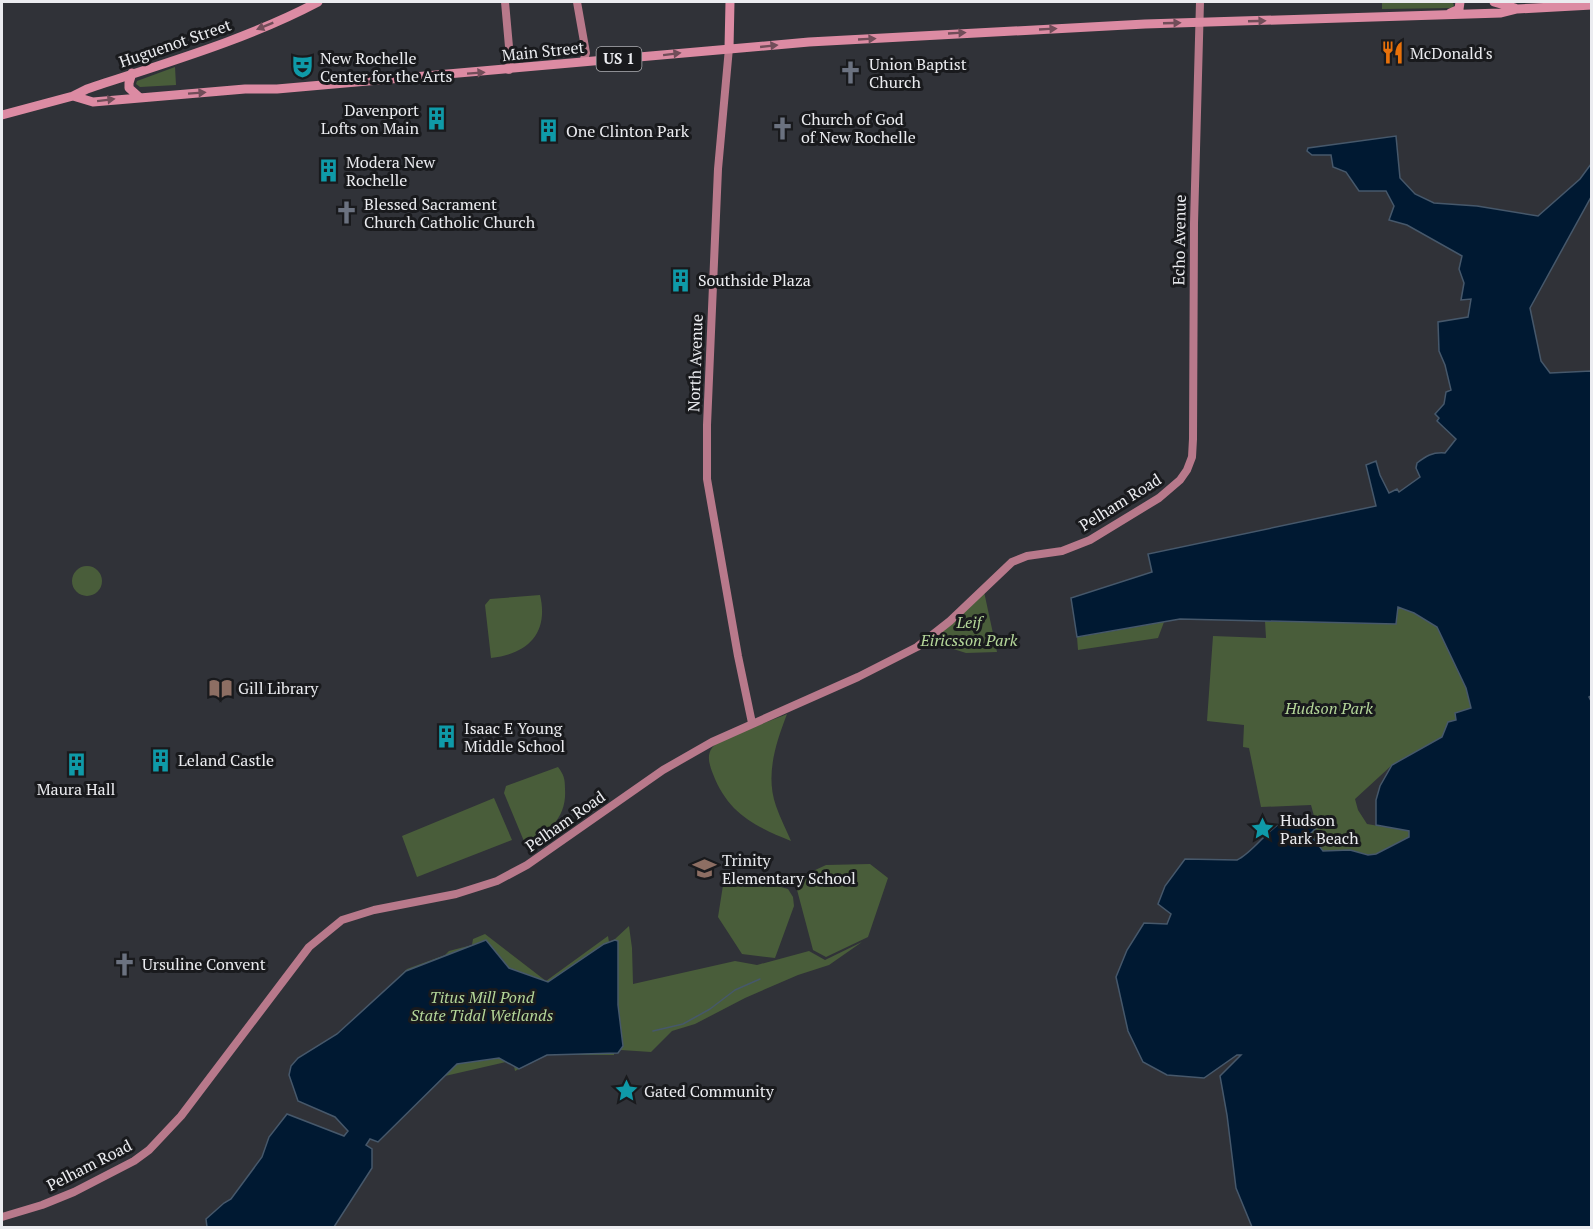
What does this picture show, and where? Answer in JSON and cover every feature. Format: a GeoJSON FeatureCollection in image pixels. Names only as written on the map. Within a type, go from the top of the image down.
{"type":"FeatureCollection","features":[{"type":"Feature","properties":{"kind":"main road","name":"Huguenot Street"},"geometry":{"type":"LineString","coordinates":[[73,96],[269,25],[318,2]]}},
{"type":"Feature","properties":{"kind":"main road"},"geometry":{"type":"LineString","coordinates":[[505,2],[509,70]]}},
{"type":"Feature","properties":{"kind":"main road"},"geometry":{"type":"LineString","coordinates":[[577,2],[586,52],[583,62]]}},
{"type":"Feature","properties":{"kind":"main road","name":"North Avenue"},"geometry":{"type":"LineString","coordinates":[[730,2],[729,48],[718,169],[707,425],[707,479],[752,723]]}},
{"type":"Feature","properties":{"kind":"main road","name":"Echo Avenue"},"geometry":{"type":"LineString","coordinates":[[1182,477],[1190,462],[1193,439],[1194,223],[1200,2]]}},
{"type":"Feature","properties":{"kind":"main road"},"geometry":{"type":"LineString","coordinates":[[1445,15],[1459,9],[1460,2]]}},
{"type":"Feature","properties":{"kind":"main road","name":"US 1"},"geometry":{"type":"LineString","coordinates":[[1494,2],[1517,9]]}},
{"type":"Feature","properties":{"kind":"main road","name":"US 1"},"geometry":{"type":"LineString","coordinates":[[1198,23],[1501,13],[1517,9],[1592,5]]}},
{"type":"Feature","properties":{"kind":"main road","name":"Main Street"},"geometry":{"type":"LineString","coordinates":[[2,115],[73,96],[93,102],[509,70],[729,48],[1000,31],[1198,23]]}},
{"type":"Feature","properties":{"kind":"main road"},"geometry":{"type":"LineString","coordinates":[[132,73],[129,88],[139,97]]}},
{"type":"Feature","properties":{"kind":"main road","name":"Pelham Road"},"geometry":{"type":"LineString","coordinates":[[2,1218],[74,1192],[134,1161],[149,1150],[181,1116],[309,947],[342,920],[375,910],[478,888],[505,878],[527,866],[680,759],[712,741],[858,677],[917,646],[950,621],[1012,562],[1027,556],[1062,550],[1090,540],[1160,498],[1182,477]]}},
{"type":"Feature","properties":{"kind":"green space"},"geometry":{"type":"Polygon","coordinates":[[[1382,2],[1452,2],[1454,5],[1452,8],[1382,9],[1382,2]]]}},
{"type":"Feature","properties":{"kind":"green space"},"geometry":{"type":"Polygon","coordinates":[[[175,67],[176,85],[140,87],[136,84],[137,81],[175,67]]]}},
{"type":"Feature","properties":{"kind":"green space"},"geometry":{"type":"Polygon","coordinates":[[[87,566],[97,571],[102,581],[97,591],[87,596],[77,591],[72,581],[77,571],[87,566]]]}},
{"type":"Feature","properties":{"kind":"green space","name":"Leif Eiricsson Park"},"geometry":{"type":"Polygon","coordinates":[[[983,587],[997,652],[966,653],[928,641],[983,587]]]}},
{"type":"Feature","properties":{"kind":"green space"},"geometry":{"type":"Polygon","coordinates":[[[540,595],[541,620],[533,639],[516,652],[491,658],[485,605],[490,599],[540,595]]]}},
{"type":"Feature","properties":{"kind":"green space","name":"Hudson Park"},"geometry":{"type":"Polygon","coordinates":[[[1398,607],[1414,613],[1437,627],[1466,688],[1471,708],[1456,713],[1456,720],[1448,722],[1442,737],[1392,765],[1355,799],[1358,810],[1367,824],[1409,831],[1409,837],[1376,854],[1368,855],[1350,850],[1323,851],[1309,834],[1317,827],[1311,805],[1261,807],[1249,748],[1243,747],[1244,725],[1207,721],[1213,636],[1266,638],[1265,621],[1396,624],[1398,607]]]}},
{"type":"Feature","properties":{"kind":"green space"},"geometry":{"type":"Polygon","coordinates":[[[1164,622],[1158,638],[1078,650],[1077,637],[1164,622]]]}},
{"type":"Feature","properties":{"kind":"green space"},"geometry":{"type":"Polygon","coordinates":[[[787,714],[773,759],[772,783],[776,806],[791,841],[754,823],[726,799],[711,768],[709,758],[712,748],[725,739],[787,714]]]}},
{"type":"Feature","properties":{"kind":"green space"},"geometry":{"type":"Polygon","coordinates":[[[558,767],[565,782],[563,808],[549,829],[526,846],[504,793],[506,786],[558,767]]]}},
{"type":"Feature","properties":{"kind":"green space"},"geometry":{"type":"Polygon","coordinates":[[[494,798],[512,840],[417,877],[402,836],[494,798]]]}},
{"type":"Feature","properties":{"kind":"green space"},"geometry":{"type":"Polygon","coordinates":[[[870,864],[888,878],[868,937],[826,957],[813,950],[796,886],[798,878],[826,865],[870,864]]]}},
{"type":"Feature","properties":{"kind":"green space"},"geometry":{"type":"Polygon","coordinates":[[[739,875],[788,889],[793,897],[794,906],[775,958],[742,954],[718,917],[724,879],[739,875]]]}},
{"type":"Feature","properties":{"kind":"green space","name":"Titus Mill Pond State Tidal Wetlands"},"geometry":{"type":"Polygon","coordinates":[[[629,926],[633,984],[735,961],[757,965],[809,951],[825,960],[862,942],[829,965],[798,975],[745,998],[695,1024],[672,1031],[651,1052],[621,1050],[614,1055],[546,1055],[515,1071],[514,1066],[506,1062],[445,1076],[429,1092],[378,997],[407,969],[445,955],[449,951],[472,945],[473,939],[485,934],[546,981],[608,936],[609,942],[629,926]]]}},
{"type":"Feature","properties":{"kind":"water"},"geometry":{"type":"Polygon","coordinates":[[[1396,136],[1400,178],[1415,194],[1434,203],[1477,206],[1538,216],[1580,179],[1591,164],[1591,197],[1530,308],[1541,361],[1550,373],[1591,371],[1592,695],[1589,697],[1592,703],[1591,1227],[1252,1227],[1236,1188],[1220,1076],[1241,1055],[1237,1055],[1204,1078],[1167,1075],[1143,1062],[1128,1031],[1116,977],[1127,950],[1144,923],[1167,924],[1171,914],[1158,904],[1165,886],[1185,859],[1237,860],[1286,819],[1295,817],[1305,819],[1317,827],[1310,834],[1323,851],[1350,850],[1368,855],[1376,854],[1409,837],[1409,831],[1376,825],[1376,800],[1380,786],[1392,765],[1442,737],[1448,722],[1456,720],[1455,713],[1471,708],[1466,688],[1437,627],[1414,613],[1398,607],[1396,624],[1180,619],[1077,637],[1071,598],[1152,572],[1148,554],[1376,506],[1366,465],[1376,461],[1389,493],[1397,489],[1399,492],[1420,477],[1416,468],[1417,463],[1429,455],[1445,453],[1456,439],[1437,421],[1439,418],[1435,414],[1444,404],[1446,392],[1451,390],[1439,351],[1438,322],[1468,317],[1471,299],[1461,300],[1464,283],[1459,269],[1462,256],[1407,225],[1389,220],[1394,206],[1386,191],[1359,191],[1346,172],[1333,167],[1331,155],[1312,155],[1307,151],[1308,148],[1396,136]]]}},
{"type":"Feature","properties":{"kind":"water"},"geometry":{"type":"Polygon","coordinates":[[[486,940],[509,968],[548,982],[604,944],[618,941],[618,1005],[623,1046],[618,1053],[547,1055],[519,1069],[499,1058],[457,1064],[378,1142],[370,1139],[366,1145],[372,1149],[372,1168],[334,1227],[207,1227],[206,1219],[231,1199],[262,1157],[269,1137],[287,1114],[344,1136],[348,1131],[335,1117],[298,1101],[289,1075],[291,1066],[298,1058],[337,1034],[406,971],[486,940]]]}},
{"type":"Feature","properties":{"kind":"waterway"},"geometry":{"type":"LineString","coordinates":[[653,1031],[683,1024],[710,1009],[735,990],[760,979]]}},
{"type":"Feature","properties":{"kind":"place","name":"McDonald's"},"geometry":{"type":"Point","coordinates":[1392,53]}},
{"type":"Feature","properties":{"kind":"place","name":"New Rochelle Center for the Arts"},"geometry":{"type":"Point","coordinates":[302,67]}},
{"type":"Feature","properties":{"kind":"place","name":"Union Baptist Church"},"geometry":{"type":"Point","coordinates":[851,73]}},
{"type":"Feature","properties":{"kind":"place","name":"Davenport Lofts on Main"},"geometry":{"type":"Point","coordinates":[437,119]}},
{"type":"Feature","properties":{"kind":"place","name":"Church of God of New Rochelle"},"geometry":{"type":"Point","coordinates":[783,128]}},
{"type":"Feature","properties":{"kind":"place","name":"One Clinton Park"},"geometry":{"type":"Point","coordinates":[548,131]}},
{"type":"Feature","properties":{"kind":"place","name":"Modera New Rochelle"},"geometry":{"type":"Point","coordinates":[328,171]}},
{"type":"Feature","properties":{"kind":"place","name":"Blessed Sacrament Church Catholic Church"},"geometry":{"type":"Point","coordinates":[346,213]}},
{"type":"Feature","properties":{"kind":"place","name":"Southside Plaza"},"geometry":{"type":"Point","coordinates":[680,280]}},
{"type":"Feature","properties":{"kind":"place","name":"Gill Library"},"geometry":{"type":"Point","coordinates":[220,688]}},
{"type":"Feature","properties":{"kind":"place","name":"Isaac E Young Middle School"},"geometry":{"type":"Point","coordinates":[446,737]}},
{"type":"Feature","properties":{"kind":"place","name":"Leland Castle"},"geometry":{"type":"Point","coordinates":[160,760]}},
{"type":"Feature","properties":{"kind":"place","name":"Maura Hall"},"geometry":{"type":"Point","coordinates":[76,764]}},
{"type":"Feature","properties":{"kind":"place","name":"Hudson Park Beach"},"geometry":{"type":"Point","coordinates":[1262,829]}},
{"type":"Feature","properties":{"kind":"place","name":"Trinity Elementary School"},"geometry":{"type":"Point","coordinates":[704,869]}},
{"type":"Feature","properties":{"kind":"place","name":"Ursuline Convent"},"geometry":{"type":"Point","coordinates":[124,964]}},
{"type":"Feature","properties":{"kind":"place","name":"Gated Community"},"geometry":{"type":"Point","coordinates":[626,1091]}}]}
